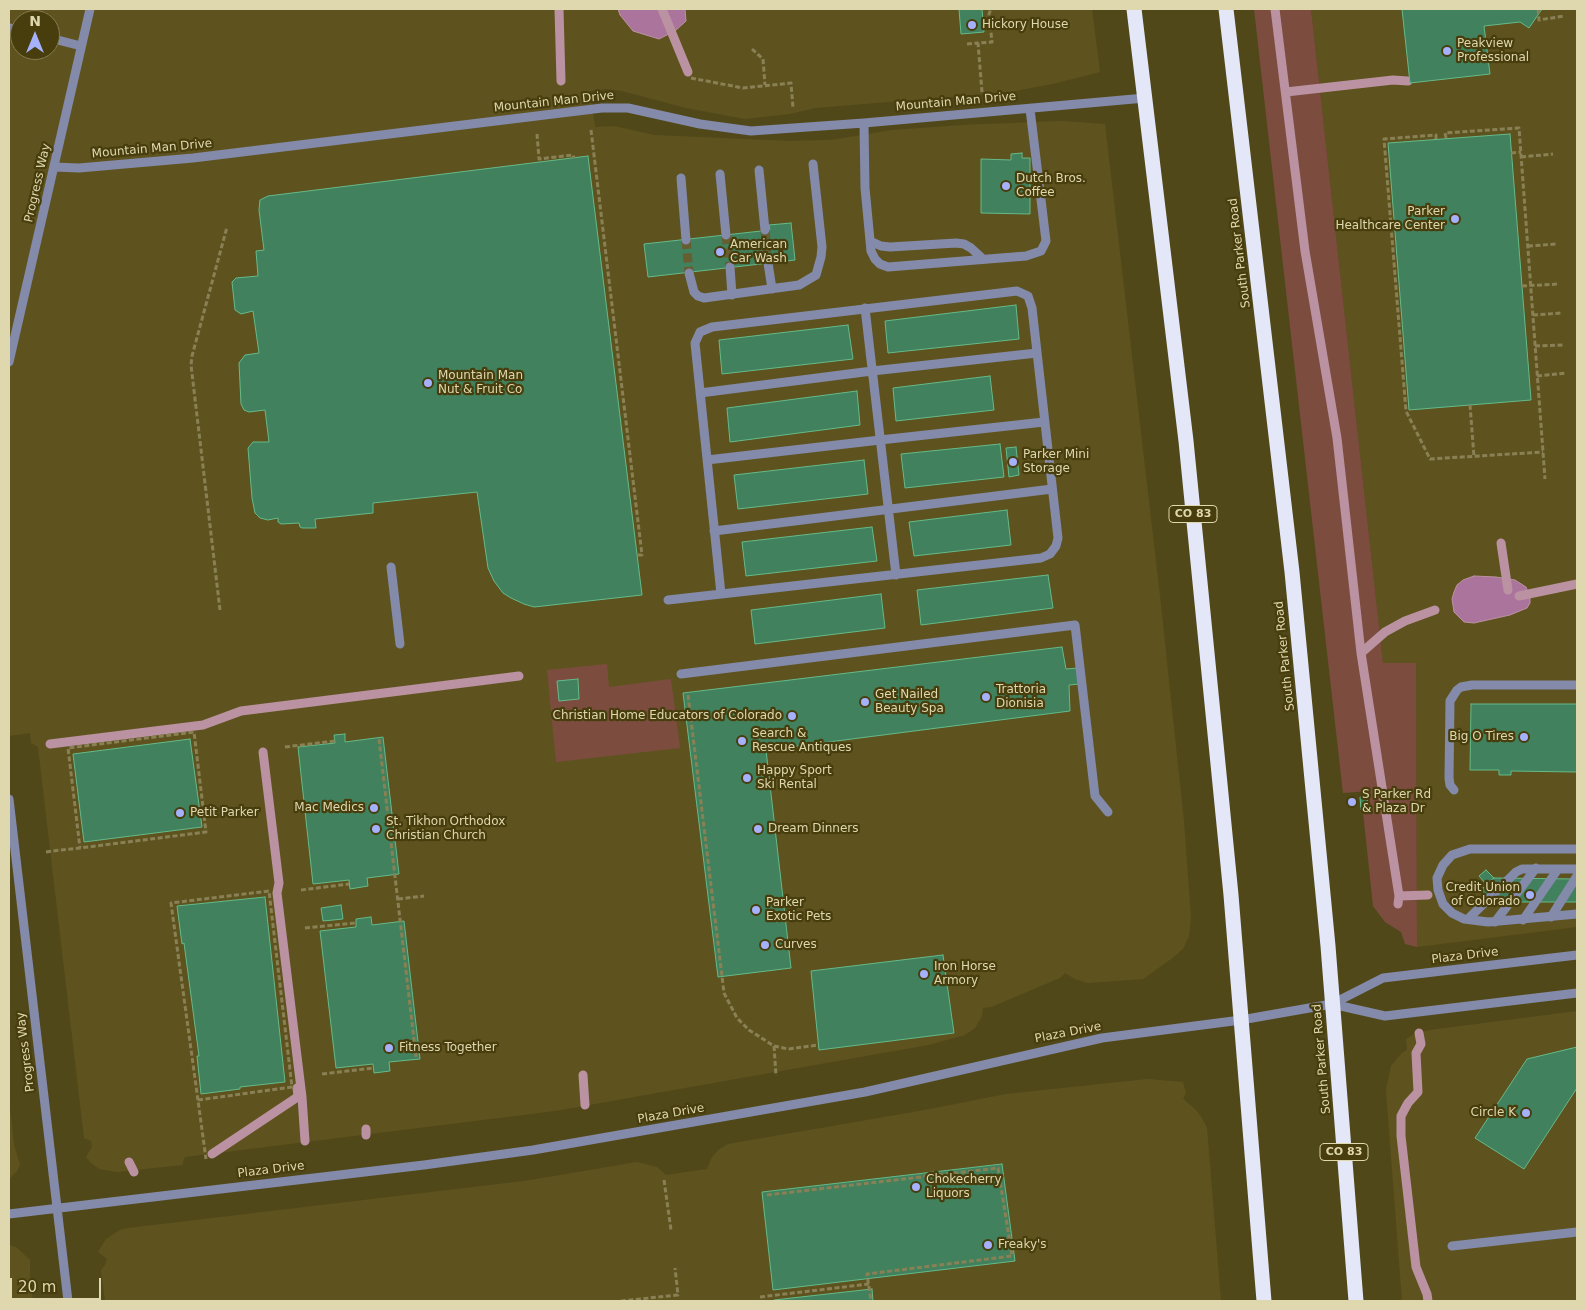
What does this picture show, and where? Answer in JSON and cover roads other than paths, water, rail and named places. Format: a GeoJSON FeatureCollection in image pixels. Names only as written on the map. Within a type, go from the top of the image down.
{"type":"FeatureCollection","features":[{"type":"Feature","properties":{"kind":"highway","name":"CO 83"},"geometry":{"type":"LineString","coordinates":[[1134,9],[1186,440],[1231,895],[1264,1301]]}},
{"type":"Feature","properties":{"kind":"highway","name":"South Parker Road"},"geometry":{"type":"LineString","coordinates":[[1226,9],[1292,572],[1327,936],[1356,1301]]}},
{"type":"Feature","properties":{"kind":"street","name":"Progress Way"},"geometry":{"type":"LineString","coordinates":[[9,362],[90,9]]}},
{"type":"Feature","properties":{"kind":"street"},"geometry":{"type":"LineString","coordinates":[[60,41],[81,46]]}},
{"type":"Feature","properties":{"kind":"street","name":"Mountain Man Drive"},"geometry":{"type":"LineString","coordinates":[[54,167],[78,168],[192,158],[602,108],[628,108],[700,124],[751,131],[984,113],[1145,98]]}},
{"type":"Feature","properties":{"kind":"street"},"geometry":{"type":"LineString","coordinates":[[864,123],[865,188],[871,251],[880,264],[888,267],[1026,256],[1040,251],[1045,246],[1046,241],[1030,109]]}},
{"type":"Feature","properties":{"kind":"street"},"geometry":{"type":"LineString","coordinates":[[689,272],[694,292],[704,298],[799,285],[816,274],[822,247],[813,164]]}},
{"type":"Feature","properties":{"kind":"street"},"geometry":{"type":"LineString","coordinates":[[759,170],[765,230]]}},
{"type":"Feature","properties":{"kind":"street"},"geometry":{"type":"LineString","coordinates":[[720,174],[726,235]]}},
{"type":"Feature","properties":{"kind":"street"},"geometry":{"type":"LineString","coordinates":[[681,178],[686,240]]}},
{"type":"Feature","properties":{"kind":"street"},"geometry":{"type":"LineString","coordinates":[[870,241],[890,247],[964,244],[982,259]]}},
{"type":"Feature","properties":{"kind":"street"},"geometry":{"type":"LineString","coordinates":[[768,263],[772,289]]}},
{"type":"Feature","properties":{"kind":"street"},"geometry":{"type":"LineString","coordinates":[[730,268],[732,295]]}},
{"type":"Feature","properties":{"kind":"street"},"geometry":{"type":"LineString","coordinates":[[668,600],[1041,558],[1050,554],[1056,546],[1058,538],[1031,302],[1028,296],[1017,291],[712,327],[700,332],[694,343],[721,594]]}},
{"type":"Feature","properties":{"kind":"street"},"geometry":{"type":"LineString","coordinates":[[865,308],[896,575]]}},
{"type":"Feature","properties":{"kind":"street"},"geometry":{"type":"LineString","coordinates":[[700,393],[872,371],[1037,354]]}},
{"type":"Feature","properties":{"kind":"street"},"geometry":{"type":"LineString","coordinates":[[707,460],[1044,422]]}},
{"type":"Feature","properties":{"kind":"street"},"geometry":{"type":"LineString","coordinates":[[714,531],[1052,489]]}},
{"type":"Feature","properties":{"kind":"street"},"geometry":{"type":"LineString","coordinates":[[391,566],[400,644]]}},
{"type":"Feature","properties":{"kind":"street"},"geometry":{"type":"LineString","coordinates":[[681,674],[1075,625],[1095,796],[1108,812]]}},
{"type":"Feature","properties":{"kind":"street"},"geometry":{"type":"LineString","coordinates":[[1454,790],[1450,785],[1449,778],[1450,701],[1457,690],[1472,685],[1577,685]]}},
{"type":"Feature","properties":{"kind":"street","name":"Progress Way"},"geometry":{"type":"LineString","coordinates":[[9,799],[68,1301]]}},
{"type":"Feature","properties":{"kind":"street"},"geometry":{"type":"LineString","coordinates":[[1577,850],[1477,848],[1463,850],[1452,855],[1440,871],[1438,878],[1440,898],[1447,909],[1458,917],[1478,922],[1495,922],[1577,914]]}},
{"type":"Feature","properties":{"kind":"street"},"geometry":{"type":"LineString","coordinates":[[1495,922],[1536,868]]}},
{"type":"Feature","properties":{"kind":"street"},"geometry":{"type":"LineString","coordinates":[[1468,919],[1516,872],[1522,869],[1577,869]]}},
{"type":"Feature","properties":{"kind":"street"},"geometry":{"type":"LineString","coordinates":[[1523,920],[1558,869]]}},
{"type":"Feature","properties":{"kind":"street"},"geometry":{"type":"LineString","coordinates":[[1551,917],[1577,876]]}},
{"type":"Feature","properties":{"kind":"street","name":"Plaza Drive"},"geometry":{"type":"LineString","coordinates":[[9,1214],[424,1165],[542,1148],[865,1092],[1077,1043],[1241,1020],[1332,1004],[1383,978],[1577,955]]}},
{"type":"Feature","properties":{"kind":"street","name":"Plaza Drive"},"geometry":{"type":"LineString","coordinates":[[1332,1004],[1385,1016],[1577,993]]}},
{"type":"Feature","properties":{"kind":"street"},"geometry":{"type":"LineString","coordinates":[[1452,1246],[1577,1232]]}},
{"type":"Feature","properties":{"kind":"waterway"},"geometry":{"type":"LineString","coordinates":[[559,9],[561,81]]}},
{"type":"Feature","properties":{"kind":"waterway"},"geometry":{"type":"LineString","coordinates":[[662,9],[688,72]]}},
{"type":"Feature","properties":{"kind":"waterway"},"geometry":{"type":"LineString","coordinates":[[1275,9],[1305,251],[1337,438],[1361,653],[1399,896]]}},
{"type":"Feature","properties":{"kind":"waterway"},"geometry":{"type":"LineString","coordinates":[[1286,92],[1393,80],[1408,81]]}},
{"type":"Feature","properties":{"kind":"waterway"},"geometry":{"type":"LineString","coordinates":[[1501,543],[1508,590]]}},
{"type":"Feature","properties":{"kind":"waterway"},"geometry":{"type":"LineString","coordinates":[[1519,596],[1577,584]]}},
{"type":"Feature","properties":{"kind":"waterway"},"geometry":{"type":"LineString","coordinates":[[1361,653],[1385,632],[1405,621],[1435,610]]}},
{"type":"Feature","properties":{"kind":"waterway"},"geometry":{"type":"LineString","coordinates":[[50,744],[203,725],[241,711],[519,676]]}},
{"type":"Feature","properties":{"kind":"waterway"},"geometry":{"type":"LineString","coordinates":[[263,752],[279,883],[277,893],[302,1097],[305,1141]]}},
{"type":"Feature","properties":{"kind":"waterway"},"geometry":{"type":"LineString","coordinates":[[1398,904],[1399,896],[1428,895]]}},
{"type":"Feature","properties":{"kind":"waterway"},"geometry":{"type":"LineString","coordinates":[[1419,1033],[1421,1044],[1416,1053],[1418,1092],[1408,1103],[1401,1116],[1401,1136],[1416,1267],[1428,1301]]}},
{"type":"Feature","properties":{"kind":"waterway"},"geometry":{"type":"LineString","coordinates":[[583,1075],[585,1105]]}},
{"type":"Feature","properties":{"kind":"waterway"},"geometry":{"type":"LineString","coordinates":[[212,1154],[296,1098],[298,1095],[297,1088]]}},
{"type":"Feature","properties":{"kind":"waterway"},"geometry":{"type":"LineString","coordinates":[[366,1129],[366,1135]]}},
{"type":"Feature","properties":{"kind":"waterway"},"geometry":{"type":"LineString","coordinates":[[129,1162],[134,1172]]}},
{"type":"Feature","properties":{"kind":"tunnel"},"geometry":{"type":"LineString","coordinates":[[765,230],[768,263]]}},
{"type":"Feature","properties":{"kind":"tunnel"},"geometry":{"type":"LineString","coordinates":[[726,235],[730,267]]}},
{"type":"Feature","properties":{"kind":"tunnel"},"geometry":{"type":"LineString","coordinates":[[686,240],[689,273]]}},
{"type":"Feature","properties":{"kind":"place","name":"Hickory House"},"geometry":{"type":"Point","coordinates":[972,25]}},
{"type":"Feature","properties":{"kind":"place","name":"Peakview Professional"},"geometry":{"type":"Point","coordinates":[1447,51]}},
{"type":"Feature","properties":{"kind":"place","name":"Dutch Bros. Coffee"},"geometry":{"type":"Point","coordinates":[1006,186]}},
{"type":"Feature","properties":{"kind":"place","name":"Parker Healthcare Center"},"geometry":{"type":"Point","coordinates":[1455,219]}},
{"type":"Feature","properties":{"kind":"place","name":"American Car Wash"},"geometry":{"type":"Point","coordinates":[720,252]}},
{"type":"Feature","properties":{"kind":"place","name":"Mountain Man Nut & Fruit Co"},"geometry":{"type":"Point","coordinates":[428,383]}},
{"type":"Feature","properties":{"kind":"place","name":"Parker Mini Storage"},"geometry":{"type":"Point","coordinates":[1013,462]}},
{"type":"Feature","properties":{"kind":"place","name":"Trattoria Dionisia"},"geometry":{"type":"Point","coordinates":[986,697]}},
{"type":"Feature","properties":{"kind":"place","name":"Get Nailed Beauty Spa"},"geometry":{"type":"Point","coordinates":[865,702]}},
{"type":"Feature","properties":{"kind":"place","name":"Christian Home Educators of Colorado"},"geometry":{"type":"Point","coordinates":[792,716]}},
{"type":"Feature","properties":{"kind":"place","name":"Big O Tires"},"geometry":{"type":"Point","coordinates":[1524,737]}},
{"type":"Feature","properties":{"kind":"place","name":"Search & Rescue Antiques"},"geometry":{"type":"Point","coordinates":[742,741]}},
{"type":"Feature","properties":{"kind":"place","name":"Happy Sport Ski Rental"},"geometry":{"type":"Point","coordinates":[747,778]}},
{"type":"Feature","properties":{"kind":"place","name":"S Parker Rd & Plaza Dr"},"geometry":{"type":"Point","coordinates":[1352,802]}},
{"type":"Feature","properties":{"kind":"place","name":"Mac Medics"},"geometry":{"type":"Point","coordinates":[374,808]}},
{"type":"Feature","properties":{"kind":"place","name":"Petit Parker"},"geometry":{"type":"Point","coordinates":[180,813]}},
{"type":"Feature","properties":{"kind":"place","name":"St. Tikhon Orthodox Christian Church"},"geometry":{"type":"Point","coordinates":[376,829]}},
{"type":"Feature","properties":{"kind":"place","name":"Dream Dinners"},"geometry":{"type":"Point","coordinates":[758,829]}},
{"type":"Feature","properties":{"kind":"place","name":"Credit Union of Colorado"},"geometry":{"type":"Point","coordinates":[1530,895]}},
{"type":"Feature","properties":{"kind":"place","name":"Parker Exotic Pets"},"geometry":{"type":"Point","coordinates":[756,910]}},
{"type":"Feature","properties":{"kind":"place","name":"Curves"},"geometry":{"type":"Point","coordinates":[765,945]}},
{"type":"Feature","properties":{"kind":"place","name":"Iron Horse Armory"},"geometry":{"type":"Point","coordinates":[924,974]}},
{"type":"Feature","properties":{"kind":"place","name":"Fitness Together"},"geometry":{"type":"Point","coordinates":[389,1048]}},
{"type":"Feature","properties":{"kind":"place","name":"Circle K"},"geometry":{"type":"Point","coordinates":[1526,1113]}},
{"type":"Feature","properties":{"kind":"place","name":"Chokecherry Liquors"},"geometry":{"type":"Point","coordinates":[916,1187]}},
{"type":"Feature","properties":{"kind":"place","name":"Freaky's"},"geometry":{"type":"Point","coordinates":[988,1245]}}]}
